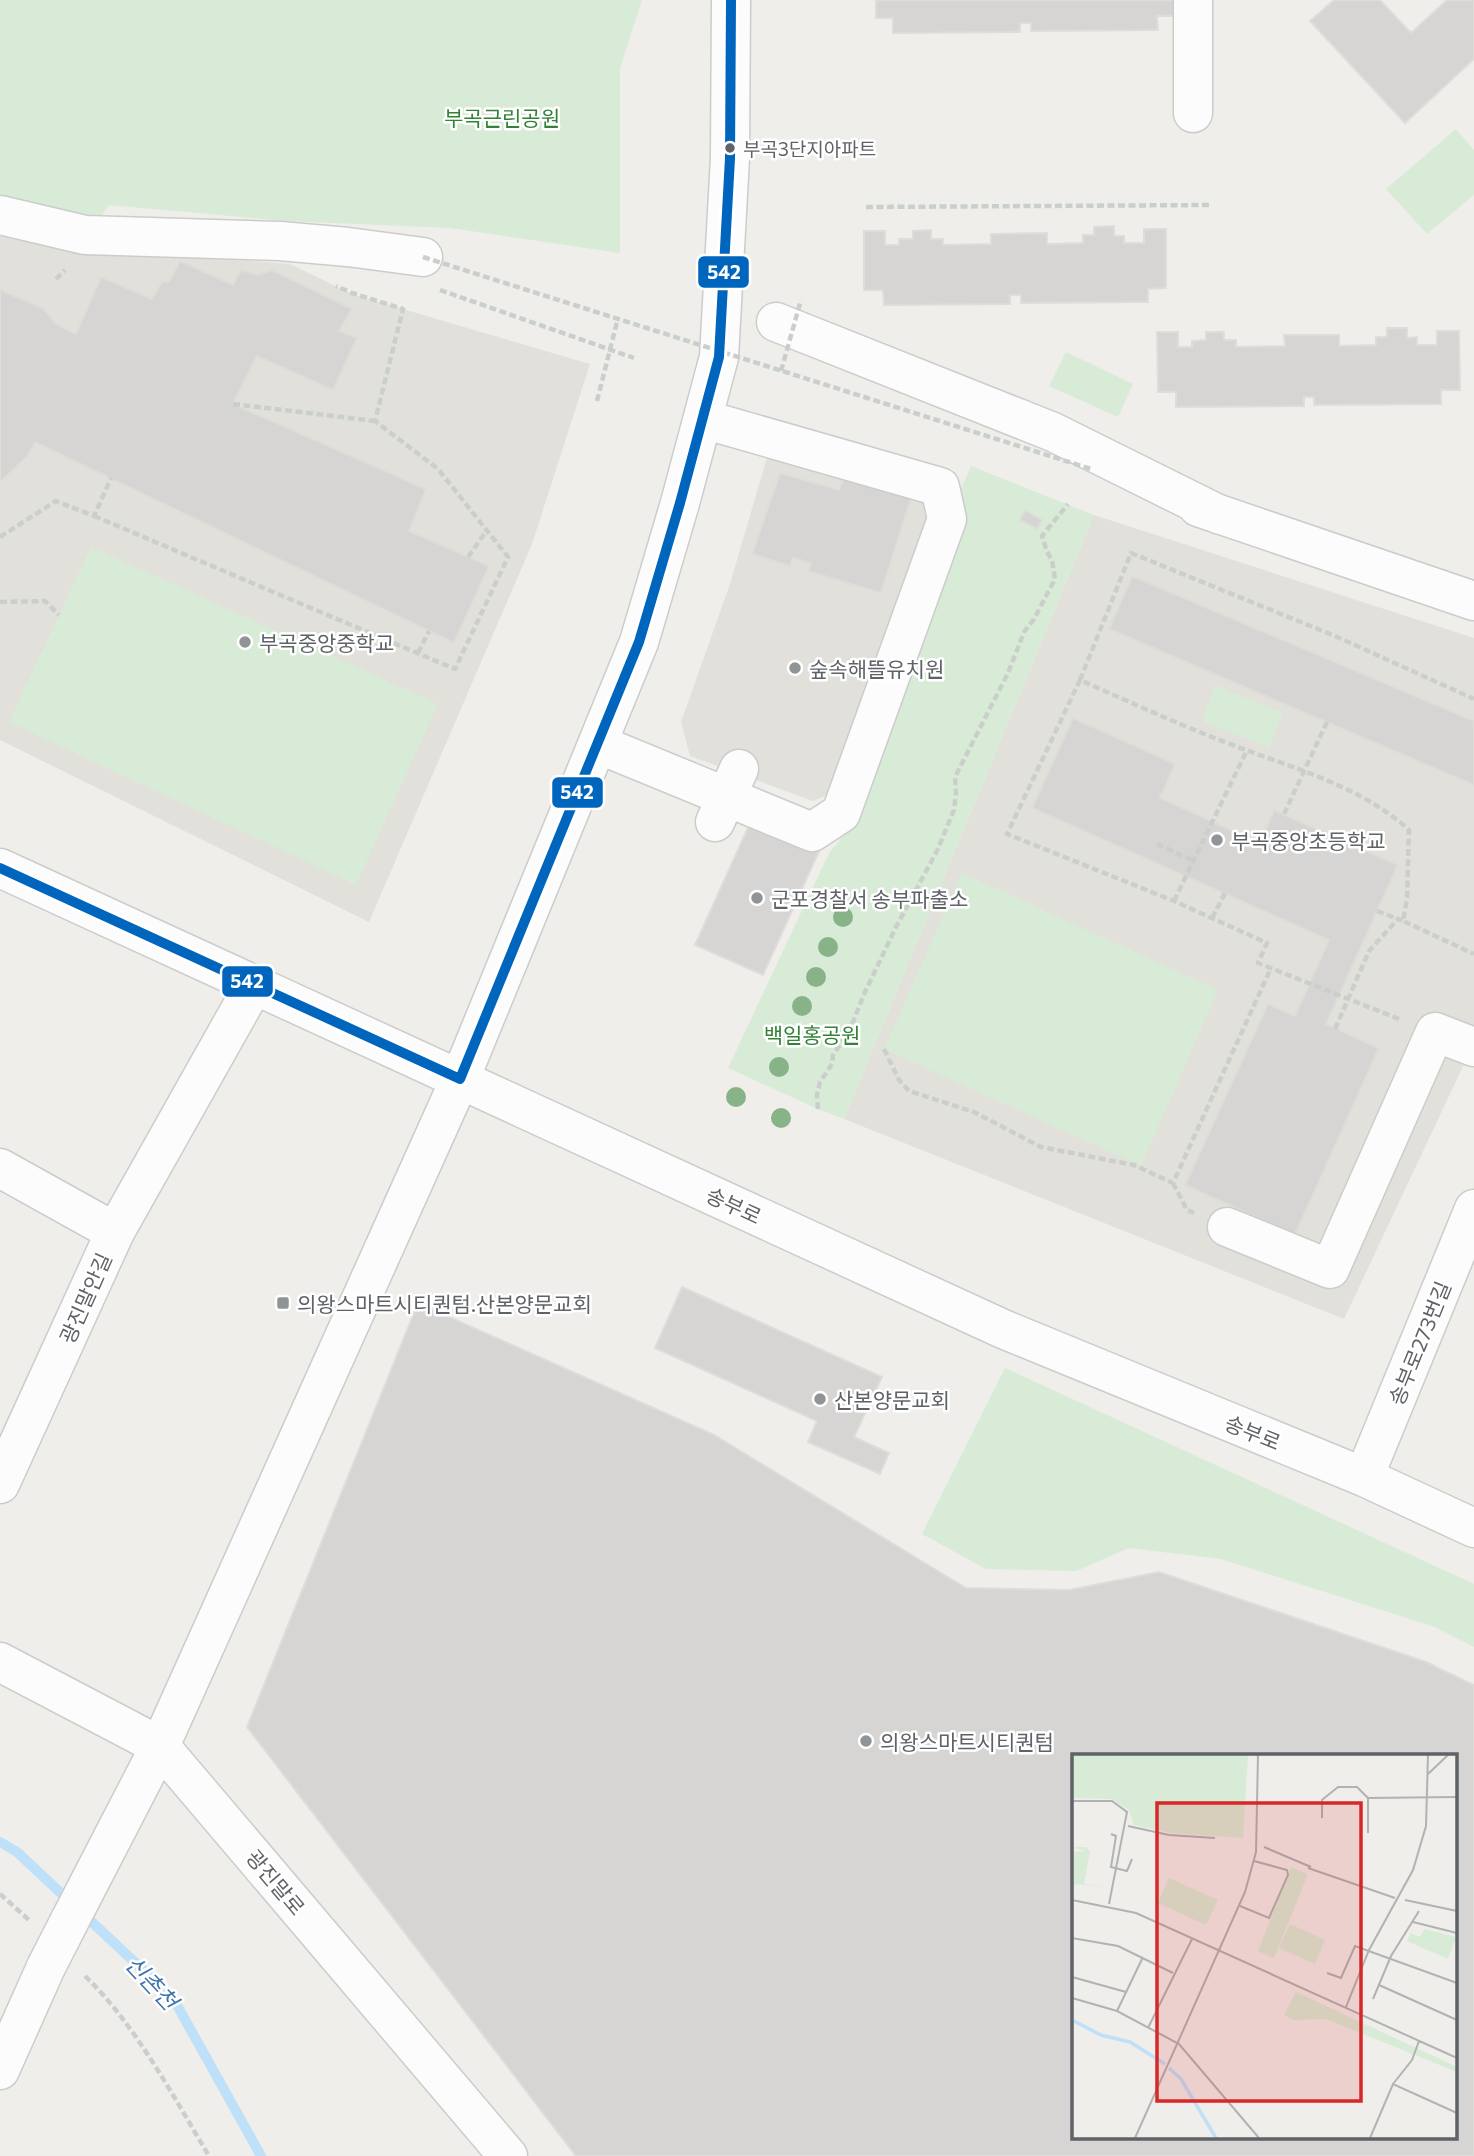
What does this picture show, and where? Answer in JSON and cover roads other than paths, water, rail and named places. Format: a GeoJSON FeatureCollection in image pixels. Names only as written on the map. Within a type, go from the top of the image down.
{"type":"FeatureCollection","features":[{"type":"Feature","properties":{"kind":"street"},"geometry":{"type":"LineString","coordinates":[[0,2070],[62,1969],[88,1885],[160,1746],[460,1079],[639,642],[673,530],[719,357],[730,158],[731,0]]}},
{"type":"Feature","properties":{"kind":"street"},"geometry":{"type":"LineString","coordinates":[[1193,0],[1193,113]]}},
{"type":"Feature","properties":{"kind":"street"},"geometry":{"type":"LineString","coordinates":[[0,215],[85,235],[280,241],[348,247],[426,271]]}},
{"type":"Feature","properties":{"kind":"street"},"geometry":{"type":"LineString","coordinates":[[788,311],[1053,432],[1220,515]]}},
{"type":"Feature","properties":{"kind":"street"},"geometry":{"type":"LineString","coordinates":[[598,744],[812,832],[841,813],[947,519],[940,487],[703,419]]}},
{"type":"Feature","properties":{"kind":"street"},"geometry":{"type":"LineString","coordinates":[[1091,469],[1474,601]]}},
{"type":"Feature","properties":{"kind":"street","name":"송부로"},"geometry":{"type":"LineString","coordinates":[[0,868],[1003,1329],[1364,1477],[1474,1528]]}},
{"type":"Feature","properties":{"kind":"street"},"geometry":{"type":"LineString","coordinates":[[115,1232],[254,985]]}},
{"type":"Feature","properties":{"kind":"street"},"geometry":{"type":"LineString","coordinates":[[1227,1227],[1330,1269],[1435,1032],[1474,1046]]}},
{"type":"Feature","properties":{"kind":"street","name":"광진말안길"},"geometry":{"type":"LineString","coordinates":[[0,1168],[115,1232],[0,1484]]}},
{"type":"Feature","properties":{"kind":"street","name":"송부로273번길"},"geometry":{"type":"LineString","coordinates":[[1364,1477],[1474,1209]]}},
{"type":"Feature","properties":{"kind":"street","name":"광진말로"},"geometry":{"type":"LineString","coordinates":[[0,1662],[160,1746],[509,2156]]}},
{"type":"Feature","properties":{"kind":"waterway","name":"신촌천"},"geometry":{"type":"LineString","coordinates":[[0,1842],[17,1852],[173,1998],[261,2156]]}},
{"type":"Feature","properties":{"kind":"place","name":"부곡3단지아파트"},"geometry":{"type":"Point","coordinates":[730,148]}},
{"type":"Feature","properties":{"kind":"place","name":"부곡중앙중학교"},"geometry":{"type":"Point","coordinates":[245,642]}},
{"type":"Feature","properties":{"kind":"place","name":"숲속해뜰유치원"},"geometry":{"type":"Point","coordinates":[795,668]}},
{"type":"Feature","properties":{"kind":"place","name":"부곡중앙초등학교"},"geometry":{"type":"Point","coordinates":[1217,840]}},
{"type":"Feature","properties":{"kind":"place","name":"군포경찰서 송부파출소"},"geometry":{"type":"Point","coordinates":[757,898]}},
{"type":"Feature","properties":{"kind":"place","name":"의왕스마트시티퀀텀.산본양문교회"},"geometry":{"type":"Point","coordinates":[283,1303]}},
{"type":"Feature","properties":{"kind":"place","name":"산본양문교회"},"geometry":{"type":"Point","coordinates":[820,1399]}},
{"type":"Feature","properties":{"kind":"place","name":"의왕스마트시티퀀텀"},"geometry":{"type":"Point","coordinates":[866,1741]}},
{"type":"Feature","properties":{"kind":"park label","name":"부곡근린공원"},"geometry":{"type":"Point","coordinates":[502,117]}},
{"type":"Feature","properties":{"kind":"park label","name":"백일홍공원"},"geometry":{"type":"Point","coordinates":[812,1034]}}]}
